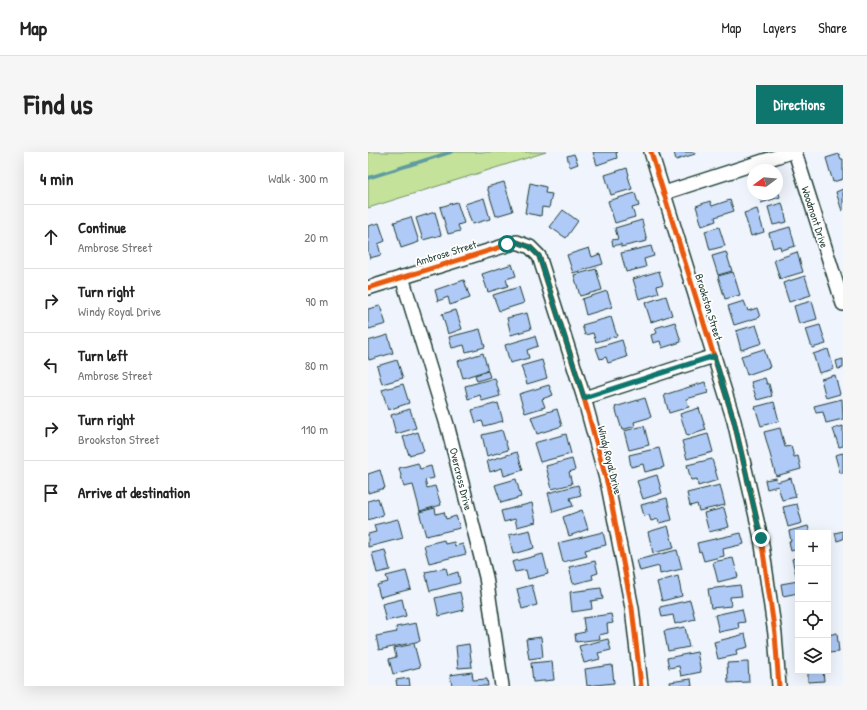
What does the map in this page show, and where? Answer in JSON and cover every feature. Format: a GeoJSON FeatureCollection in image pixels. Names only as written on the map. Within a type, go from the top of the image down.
{"type":"FeatureCollection","features":[{"type":"Feature","properties":{"kind":"street","name":"Brookston Street"},"geometry":{"type":"LineString","coordinates":[[651,152],[734,421],[761,538],[775,634],[779,686]]}},
{"type":"Feature","properties":{"kind":"street"},"geometry":{"type":"LineString","coordinates":[[664,193],[791,152]]}},
{"type":"Feature","properties":{"kind":"street","name":"Woodmont Drive"},"geometry":{"type":"LineString","coordinates":[[795,152],[843,304]]}},
{"type":"Feature","properties":{"kind":"street","name":"Ambrose Street"},"geometry":{"type":"LineString","coordinates":[[368,288],[517,242],[530,247]]}},
{"type":"Feature","properties":{"kind":"street","name":"Windy Royal Drive"},"geometry":{"type":"LineString","coordinates":[[530,247],[539,256],[543,267],[584,398],[609,493],[632,608],[641,686]]}},
{"type":"Feature","properties":{"kind":"street","name":"Overcross Drive"},"geometry":{"type":"LineString","coordinates":[[402,277],[448,428],[486,577],[502,686]]}},
{"type":"Feature","properties":{"kind":"street"},"geometry":{"type":"LineString","coordinates":[[584,398],[714,356]]}},
{"type":"Feature","properties":{"kind":"green space"},"geometry":{"type":"Polygon","coordinates":[[[368,152],[546,152],[368,208],[368,152]]]}},
{"type":"Feature","properties":{"kind":"building"},"geometry":{"type":"Polygon","coordinates":[[[593,152],[618,152],[616,153],[617,158],[597,165],[593,152]]]}},
{"type":"Feature","properties":{"kind":"building"},"geometry":{"type":"Polygon","coordinates":[[[674,152],[694,152],[695,154],[676,160],[674,152]]]}},
{"type":"Feature","properties":{"kind":"building"},"geometry":{"type":"Polygon","coordinates":[[[574,154],[578,164],[570,167],[567,156],[574,154]]]}},
{"type":"Feature","properties":{"kind":"building"},"geometry":{"type":"Polygon","coordinates":[[[839,154],[841,159],[843,159],[843,179],[833,182],[826,158],[839,154]]]}},
{"type":"Feature","properties":{"kind":"building"},"geometry":{"type":"Polygon","coordinates":[[[627,168],[632,189],[611,195],[605,175],[627,168]]]}},
{"type":"Feature","properties":{"kind":"building"},"geometry":{"type":"Polygon","coordinates":[[[504,182],[513,211],[496,216],[487,187],[504,182]]]}},
{"type":"Feature","properties":{"kind":"building"},"geometry":{"type":"Polygon","coordinates":[[[530,183],[546,187],[545,193],[552,194],[549,208],[542,207],[541,216],[525,213],[530,183]]]}},
{"type":"Feature","properties":{"kind":"building"},"geometry":{"type":"Polygon","coordinates":[[[843,189],[843,210],[842,211],[836,192],[843,189]]]}},
{"type":"Feature","properties":{"kind":"building"},"geometry":{"type":"Polygon","coordinates":[[[635,193],[639,206],[632,208],[635,217],[615,223],[608,201],[635,193]]]}},
{"type":"Feature","properties":{"kind":"building"},"geometry":{"type":"Polygon","coordinates":[[[484,198],[490,219],[472,224],[465,204],[484,198]]]}},
{"type":"Feature","properties":{"kind":"building"},"geometry":{"type":"Polygon","coordinates":[[[730,200],[734,211],[715,217],[716,221],[702,226],[696,206],[710,201],[712,206],[730,200]]]}},
{"type":"Feature","properties":{"kind":"building"},"geometry":{"type":"Polygon","coordinates":[[[760,200],[770,200],[761,203],[760,200]]]}},
{"type":"Feature","properties":{"kind":"building"},"geometry":{"type":"Polygon","coordinates":[[[457,202],[464,223],[458,225],[460,231],[448,234],[440,207],[457,202]]]}},
{"type":"Feature","properties":{"kind":"building"},"geometry":{"type":"Polygon","coordinates":[[[782,203],[787,222],[773,225],[768,207],[782,203]]]}},
{"type":"Feature","properties":{"kind":"building"},"geometry":{"type":"Polygon","coordinates":[[[757,209],[764,232],[751,236],[744,213],[757,209]]]}},
{"type":"Feature","properties":{"kind":"building"},"geometry":{"type":"Polygon","coordinates":[[[563,210],[578,221],[566,238],[550,227],[563,210]]]}},
{"type":"Feature","properties":{"kind":"building"},"geometry":{"type":"Polygon","coordinates":[[[435,212],[441,235],[423,240],[416,218],[435,212]]]}},
{"type":"Feature","properties":{"kind":"building"},"geometry":{"type":"Polygon","coordinates":[[[411,217],[419,242],[401,248],[394,222],[411,217]]]}},
{"type":"Feature","properties":{"kind":"building"},"geometry":{"type":"Polygon","coordinates":[[[642,220],[647,241],[621,247],[621,244],[613,246],[612,240],[618,239],[615,228],[642,220]]]}},
{"type":"Feature","properties":{"kind":"building"},"geometry":{"type":"Polygon","coordinates":[[[379,223],[385,241],[378,244],[381,255],[370,258],[368,251],[368,226],[379,223]]]}},
{"type":"Feature","properties":{"kind":"building"},"geometry":{"type":"Polygon","coordinates":[[[719,227],[725,246],[710,250],[705,231],[719,227]]]}},
{"type":"Feature","properties":{"kind":"building"},"geometry":{"type":"Polygon","coordinates":[[[790,227],[795,246],[781,250],[780,246],[773,248],[769,233],[790,227]]]}},
{"type":"Feature","properties":{"kind":"building"},"geometry":{"type":"Polygon","coordinates":[[[651,246],[654,256],[644,259],[646,267],[626,272],[621,253],[651,246]]]}},
{"type":"Feature","properties":{"kind":"building"},"geometry":{"type":"Polygon","coordinates":[[[589,248],[592,257],[600,254],[603,264],[573,273],[567,255],[589,248]]]}},
{"type":"Feature","properties":{"kind":"building"},"geometry":{"type":"Polygon","coordinates":[[[726,252],[732,271],[718,275],[712,256],[726,252]]]}},
{"type":"Feature","properties":{"kind":"building"},"geometry":{"type":"Polygon","coordinates":[[[797,252],[803,272],[780,279],[774,260],[797,252]]]}},
{"type":"Feature","properties":{"kind":"building"},"geometry":{"type":"Polygon","coordinates":[[[512,264],[516,276],[506,279],[508,286],[488,292],[482,274],[512,264]]]}},
{"type":"Feature","properties":{"kind":"building"},"geometry":{"type":"Polygon","coordinates":[[[596,269],[602,290],[580,296],[574,275],[596,269]]]}},
{"type":"Feature","properties":{"kind":"building"},"geometry":{"type":"Polygon","coordinates":[[[659,271],[663,284],[657,286],[659,293],[639,299],[633,279],[659,271]]]}},
{"type":"Feature","properties":{"kind":"building"},"geometry":{"type":"Polygon","coordinates":[[[733,272],[740,295],[725,299],[718,276],[733,272]]]}},
{"type":"Feature","properties":{"kind":"building"},"geometry":{"type":"Polygon","coordinates":[[[805,276],[811,295],[789,302],[783,283],[805,276]]]}},
{"type":"Feature","properties":{"kind":"building"},"geometry":{"type":"Polygon","coordinates":[[[464,280],[470,298],[450,305],[448,297],[438,301],[435,290],[464,280]]]}},
{"type":"Feature","properties":{"kind":"building"},"geometry":{"type":"Polygon","coordinates":[[[519,287],[524,303],[499,311],[493,295],[519,287]]]}},
{"type":"Feature","properties":{"kind":"building"},"geometry":{"type":"Polygon","coordinates":[[[607,291],[612,307],[586,315],[582,299],[607,291]]]}},
{"type":"Feature","properties":{"kind":"building"},"geometry":{"type":"Polygon","coordinates":[[[666,296],[672,315],[651,322],[645,303],[666,296]]]}},
{"type":"Feature","properties":{"kind":"building"},"geometry":{"type":"Polygon","coordinates":[[[744,301],[748,311],[757,308],[760,317],[734,325],[728,306],[744,301]]]}},
{"type":"Feature","properties":{"kind":"building"},"geometry":{"type":"Polygon","coordinates":[[[812,301],[817,319],[799,324],[794,306],[812,301]]]}},
{"type":"Feature","properties":{"kind":"building"},"geometry":{"type":"Polygon","coordinates":[[[380,306],[386,324],[369,329],[368,309],[380,306]]]}},
{"type":"Feature","properties":{"kind":"building"},"geometry":{"type":"Polygon","coordinates":[[[456,310],[462,329],[448,334],[442,314],[456,310]]]}},
{"type":"Feature","properties":{"kind":"building"},"geometry":{"type":"Polygon","coordinates":[[[527,313],[531,329],[511,335],[507,318],[527,313]]]}},
{"type":"Feature","properties":{"kind":"building"},"geometry":{"type":"Polygon","coordinates":[[[611,317],[617,336],[596,342],[593,333],[585,335],[582,325],[611,317]]]}},
{"type":"Feature","properties":{"kind":"building"},"geometry":{"type":"Polygon","coordinates":[[[675,322],[681,342],[662,348],[660,341],[653,343],[651,335],[657,333],[655,328],[675,322]]]}},
{"type":"Feature","properties":{"kind":"building"},"geometry":{"type":"Polygon","coordinates":[[[756,325],[762,343],[741,350],[736,331],[756,325]]]}},
{"type":"Feature","properties":{"kind":"building"},"geometry":{"type":"Polygon","coordinates":[[[820,325],[826,344],[812,348],[806,329],[820,325]]]}},
{"type":"Feature","properties":{"kind":"building"},"geometry":{"type":"Polygon","coordinates":[[[480,329],[485,347],[466,352],[464,345],[452,348],[449,337],[480,329]]]}},
{"type":"Feature","properties":{"kind":"building"},"geometry":{"type":"Polygon","coordinates":[[[388,335],[393,353],[369,360],[368,341],[388,335]]]}},
{"type":"Feature","properties":{"kind":"building"},"geometry":{"type":"Polygon","coordinates":[[[535,336],[538,346],[527,350],[529,358],[510,363],[505,345],[535,336]]]}},
{"type":"Feature","properties":{"kind":"building"},"geometry":{"type":"Polygon","coordinates":[[[622,340],[627,357],[608,363],[606,357],[600,359],[596,348],[622,340]]]}},
{"type":"Feature","properties":{"kind":"building"},"geometry":{"type":"Polygon","coordinates":[[[764,349],[770,367],[747,375],[741,356],[764,349]]]}},
{"type":"Feature","properties":{"kind":"building"},"geometry":{"type":"Polygon","coordinates":[[[828,349],[834,369],[819,373],[813,354],[828,349]]]}},
{"type":"Feature","properties":{"kind":"building"},"geometry":{"type":"Polygon","coordinates":[[[483,353],[488,370],[463,378],[458,361],[483,353]]]}},
{"type":"Feature","properties":{"kind":"building"},"geometry":{"type":"Polygon","coordinates":[[[843,359],[843,368],[838,369],[836,361],[843,359]]]}},
{"type":"Feature","properties":{"kind":"building"},"geometry":{"type":"Polygon","coordinates":[[[397,360],[403,378],[382,384],[377,366],[397,360]]]}},
{"type":"Feature","properties":{"kind":"building"},"geometry":{"type":"Polygon","coordinates":[[[542,360],[547,378],[527,384],[521,366],[542,360]]]}},
{"type":"Feature","properties":{"kind":"building"},"geometry":{"type":"Polygon","coordinates":[[[488,371],[490,377],[477,381],[475,375],[488,371]]]}},
{"type":"Feature","properties":{"kind":"building"},"geometry":{"type":"Polygon","coordinates":[[[835,375],[840,394],[826,398],[821,379],[835,375]]]}},
{"type":"Feature","properties":{"kind":"building"},"geometry":{"type":"Polygon","coordinates":[[[495,378],[500,396],[482,401],[480,395],[468,399],[465,386],[495,378]]]}},
{"type":"Feature","properties":{"kind":"building"},"geometry":{"type":"Polygon","coordinates":[[[765,378],[767,384],[769,384],[772,396],[757,400],[751,382],[765,378]]]}},
{"type":"Feature","properties":{"kind":"building"},"geometry":{"type":"Polygon","coordinates":[[[705,382],[708,393],[686,399],[689,407],[669,413],[664,395],[705,382]]]}},
{"type":"Feature","properties":{"kind":"building"},"geometry":{"type":"Polygon","coordinates":[[[403,384],[409,403],[388,410],[382,390],[403,384]]]}},
{"type":"Feature","properties":{"kind":"building"},"geometry":{"type":"Polygon","coordinates":[[[549,385],[553,395],[542,399],[545,407],[525,413],[519,394],[549,385]]]}},
{"type":"Feature","properties":{"kind":"building"},"geometry":{"type":"Polygon","coordinates":[[[645,398],[651,417],[634,422],[635,426],[622,430],[615,407],[645,398]]]}},
{"type":"Feature","properties":{"kind":"building"},"geometry":{"type":"Polygon","coordinates":[[[842,399],[843,419],[826,423],[823,412],[816,413],[814,406],[842,399]]]}},
{"type":"Feature","properties":{"kind":"building"},"geometry":{"type":"Polygon","coordinates":[[[774,402],[779,421],[761,426],[755,407],[774,402]]]}},
{"type":"Feature","properties":{"kind":"building"},"geometry":{"type":"Polygon","coordinates":[[[498,403],[503,421],[484,426],[482,421],[476,423],[472,410],[498,403]]]}},
{"type":"Feature","properties":{"kind":"building"},"geometry":{"type":"Polygon","coordinates":[[[699,408],[706,430],[687,436],[680,414],[699,408]]]}},
{"type":"Feature","properties":{"kind":"building"},"geometry":{"type":"Polygon","coordinates":[[[410,409],[416,428],[396,434],[391,415],[410,409]]]}},
{"type":"Feature","properties":{"kind":"building"},"geometry":{"type":"Polygon","coordinates":[[[557,409],[562,426],[537,434],[531,417],[557,409]]]}},
{"type":"Feature","properties":{"kind":"building"},"geometry":{"type":"Polygon","coordinates":[[[644,426],[649,445],[629,450],[624,431],[644,426]]]}},
{"type":"Feature","properties":{"kind":"building"},"geometry":{"type":"Polygon","coordinates":[[[843,426],[843,446],[839,447],[833,429],[843,426]]]}},
{"type":"Feature","properties":{"kind":"building"},"geometry":{"type":"Polygon","coordinates":[[[780,428],[785,447],[791,446],[794,457],[798,456],[801,469],[776,476],[764,432],[780,428]]]}},
{"type":"Feature","properties":{"kind":"building"},"geometry":{"type":"Polygon","coordinates":[[[502,430],[508,450],[487,456],[482,435],[502,430]]]}},
{"type":"Feature","properties":{"kind":"building"},"geometry":{"type":"Polygon","coordinates":[[[418,432],[424,451],[409,455],[403,437],[418,432]]]}},
{"type":"Feature","properties":{"kind":"building"},"geometry":{"type":"Polygon","coordinates":[[[566,434],[571,454],[540,462],[534,443],[566,434]]]}},
{"type":"Feature","properties":{"kind":"building"},"geometry":{"type":"Polygon","coordinates":[[[708,434],[713,452],[687,459],[682,441],[708,434]]]}},
{"type":"Feature","properties":{"kind":"building"},"geometry":{"type":"Polygon","coordinates":[[[659,448],[664,467],[645,472],[643,464],[631,467],[629,455],[659,448]]]}},
{"type":"Feature","properties":{"kind":"building"},"geometry":{"type":"Polygon","coordinates":[[[517,452],[523,470],[504,476],[502,468],[490,472],[487,461],[517,452]]]}},
{"type":"Feature","properties":{"kind":"building"},"geometry":{"type":"Polygon","coordinates":[[[843,453],[843,473],[840,473],[835,455],[843,453]]]}},
{"type":"Feature","properties":{"kind":"building"},"geometry":{"type":"Polygon","coordinates":[[[572,459],[575,470],[569,472],[572,484],[552,489],[546,466],[572,459]]]}},
{"type":"Feature","properties":{"kind":"building"},"geometry":{"type":"Polygon","coordinates":[[[712,459],[718,480],[698,486],[697,479],[691,480],[687,465],[712,459]]]}},
{"type":"Feature","properties":{"kind":"building"},"geometry":{"type":"Polygon","coordinates":[[[418,463],[420,469],[431,466],[434,478],[425,480],[427,488],[435,486],[441,505],[420,511],[413,485],[404,487],[399,468],[418,463]]]}},
{"type":"Feature","properties":{"kind":"building"},"geometry":{"type":"Polygon","coordinates":[[[380,470],[385,488],[368,493],[368,474],[380,470]]]}},
{"type":"Feature","properties":{"kind":"building"},"geometry":{"type":"Polygon","coordinates":[[[657,475],[662,493],[643,499],[637,481],[657,475]]]}},
{"type":"Feature","properties":{"kind":"building"},"geometry":{"type":"Polygon","coordinates":[[[776,478],[777,482],[791,478],[796,497],[782,500],[778,486],[767,489],[765,480],[776,478]]]}},
{"type":"Feature","properties":{"kind":"building"},"geometry":{"type":"Polygon","coordinates":[[[516,479],[521,497],[501,503],[495,485],[516,479]]]}},
{"type":"Feature","properties":{"kind":"building"},"geometry":{"type":"Polygon","coordinates":[[[578,485],[581,495],[570,498],[573,506],[553,512],[548,493],[578,485]]]}},
{"type":"Feature","properties":{"kind":"building"},"geometry":{"type":"Polygon","coordinates":[[[720,485],[725,505],[699,511],[697,504],[690,506],[687,493],[720,485]]]}},
{"type":"Feature","properties":{"kind":"building"},"geometry":{"type":"Polygon","coordinates":[[[378,498],[383,515],[368,520],[368,501],[378,498]]]}},
{"type":"Feature","properties":{"kind":"building"},"geometry":{"type":"Polygon","coordinates":[[[667,498],[672,520],[659,523],[658,519],[651,521],[649,515],[644,516],[641,505],[667,498]]]}},
{"type":"Feature","properties":{"kind":"building"},"geometry":{"type":"Polygon","coordinates":[[[532,503],[536,522],[517,527],[515,519],[504,522],[501,511],[532,503]]]}},
{"type":"Feature","properties":{"kind":"building"},"geometry":{"type":"Polygon","coordinates":[[[797,504],[802,523],[788,527],[783,507],[797,504]]]}},
{"type":"Feature","properties":{"kind":"building"},"geometry":{"type":"Polygon","coordinates":[[[435,508],[436,514],[444,512],[446,519],[456,516],[460,528],[426,536],[419,512],[435,508]]]}},
{"type":"Feature","properties":{"kind":"building"},"geometry":{"type":"Polygon","coordinates":[[[724,508],[729,527],[709,532],[704,513],[724,508]]]}},
{"type":"Feature","properties":{"kind":"building"},"geometry":{"type":"Polygon","coordinates":[[[582,510],[588,529],[569,536],[563,517],[582,510]]]}},
{"type":"Feature","properties":{"kind":"building"},"geometry":{"type":"Polygon","coordinates":[[[398,519],[403,538],[368,547],[368,534],[376,532],[374,525],[398,519]]]}},
{"type":"Feature","properties":{"kind":"building"},"geometry":{"type":"Polygon","coordinates":[[[668,526],[674,548],[653,553],[648,532],[668,526]]]}},
{"type":"Feature","properties":{"kind":"building"},"geometry":{"type":"Polygon","coordinates":[[[808,526],[809,530],[795,530],[795,550],[791,551],[789,531],[808,526]]]}},
{"type":"Feature","properties":{"kind":"building"},"geometry":{"type":"Polygon","coordinates":[[[530,530],[534,548],[513,554],[509,535],[530,530]]]}},
{"type":"Feature","properties":{"kind":"building"},"geometry":{"type":"Polygon","coordinates":[[[843,531],[843,539],[837,541],[835,533],[843,531]]]}},
{"type":"Feature","properties":{"kind":"building"},"geometry":{"type":"Polygon","coordinates":[[[603,532],[606,545],[585,550],[587,556],[563,562],[558,543],[603,532]]]}},
{"type":"Feature","properties":{"kind":"building"},"geometry":{"type":"Polygon","coordinates":[[[741,533],[744,544],[723,549],[724,556],[704,561],[701,551],[699,552],[697,543],[741,533]]]}},
{"type":"Feature","properties":{"kind":"building"},"geometry":{"type":"Polygon","coordinates":[[[444,540],[445,544],[454,542],[455,546],[463,544],[466,554],[429,563],[424,545],[444,540]]]}},
{"type":"Feature","properties":{"kind":"building"},"geometry":{"type":"Polygon","coordinates":[[[385,550],[390,570],[377,573],[372,553],[385,550]]]}},
{"type":"Feature","properties":{"kind":"building"},"geometry":{"type":"Polygon","coordinates":[[[677,550],[682,569],[660,574],[659,566],[640,571],[637,560],[677,550]]]}},
{"type":"Feature","properties":{"kind":"building"},"geometry":{"type":"Polygon","coordinates":[[[543,554],[548,574],[528,579],[526,570],[515,572],[512,562],[543,554]]]}},
{"type":"Feature","properties":{"kind":"building"},"geometry":{"type":"Polygon","coordinates":[[[733,558],[738,577],[718,582],[713,562],[733,558]]]}},
{"type":"Feature","properties":{"kind":"building"},"geometry":{"type":"Polygon","coordinates":[[[795,558],[795,571],[792,559],[795,558]]]}},
{"type":"Feature","properties":{"kind":"building"},"geometry":{"type":"Polygon","coordinates":[[[595,561],[598,573],[592,575],[593,579],[573,584],[569,567],[595,561]]]}},
{"type":"Feature","properties":{"kind":"building"},"geometry":{"type":"Polygon","coordinates":[[[446,568],[448,575],[458,572],[460,583],[430,591],[425,572],[446,568]]]}},
{"type":"Feature","properties":{"kind":"building"},"geometry":{"type":"Polygon","coordinates":[[[406,571],[411,589],[380,597],[377,585],[388,582],[386,576],[406,571]]]}},
{"type":"Feature","properties":{"kind":"building"},"geometry":{"type":"Polygon","coordinates":[[[678,576],[682,596],[662,601],[657,582],[678,576]]]}},
{"type":"Feature","properties":{"kind":"building"},"geometry":{"type":"Polygon","coordinates":[[[795,582],[795,594],[783,596],[781,584],[795,582]]]}},
{"type":"Feature","properties":{"kind":"building"},"geometry":{"type":"Polygon","coordinates":[[[532,585],[537,605],[522,609],[517,589],[532,585]]]}},
{"type":"Feature","properties":{"kind":"building"},"geometry":{"type":"Polygon","coordinates":[[[740,585],[742,596],[730,597],[731,606],[711,608],[708,589],[740,585]]]}},
{"type":"Feature","properties":{"kind":"building"},"geometry":{"type":"Polygon","coordinates":[[[601,588],[603,599],[591,601],[592,609],[572,612],[570,592],[601,588]]]}},
{"type":"Feature","properties":{"kind":"building"},"geometry":{"type":"Polygon","coordinates":[[[460,592],[464,610],[439,616],[435,598],[460,592]]]}},
{"type":"Feature","properties":{"kind":"building"},"geometry":{"type":"Polygon","coordinates":[[[402,599],[406,616],[386,621],[382,604],[402,599]]]}},
{"type":"Feature","properties":{"kind":"building"},"geometry":{"type":"Polygon","coordinates":[[[690,600],[695,619],[675,624],[673,615],[662,617],[660,607],[690,600]]]}},
{"type":"Feature","properties":{"kind":"building"},"geometry":{"type":"Polygon","coordinates":[[[742,609],[745,622],[738,623],[739,628],[719,632],[715,615],[742,609]]]}},
{"type":"Feature","properties":{"kind":"building"},"geometry":{"type":"Polygon","coordinates":[[[611,614],[613,623],[607,624],[608,633],[599,635],[600,639],[576,642],[575,634],[585,632],[583,618],[611,614]]]}},
{"type":"Feature","properties":{"kind":"building"},"geometry":{"type":"Polygon","coordinates":[[[416,623],[420,641],[379,650],[376,636],[397,632],[396,627],[416,623]]]}},
{"type":"Feature","properties":{"kind":"building"},"geometry":{"type":"Polygon","coordinates":[[[685,627],[689,647],[668,651],[664,631],[685,627]]]}},
{"type":"Feature","properties":{"kind":"building"},"geometry":{"type":"Polygon","coordinates":[[[837,633],[839,652],[831,653],[831,634],[837,633]]]}},
{"type":"Feature","properties":{"kind":"building"},"geometry":{"type":"Polygon","coordinates":[[[745,634],[748,647],[736,650],[737,655],[718,659],[714,642],[745,634]]]}},
{"type":"Feature","properties":{"kind":"building"},"geometry":{"type":"Polygon","coordinates":[[[541,637],[543,657],[529,659],[526,639],[541,637]]]}},
{"type":"Feature","properties":{"kind":"building"},"geometry":{"type":"Polygon","coordinates":[[[608,639],[611,650],[598,653],[600,659],[584,663],[579,646],[608,639]]]}},
{"type":"Feature","properties":{"kind":"building"},"geometry":{"type":"Polygon","coordinates":[[[414,644],[420,667],[393,674],[389,659],[396,657],[394,648],[414,644]]]}},
{"type":"Feature","properties":{"kind":"building"},"geometry":{"type":"Polygon","coordinates":[[[469,644],[472,667],[458,668],[456,646],[469,644]]]}},
{"type":"Feature","properties":{"kind":"building"},"geometry":{"type":"Polygon","coordinates":[[[697,652],[701,672],[681,676],[679,666],[669,668],[667,658],[697,652]]]}},
{"type":"Feature","properties":{"kind":"building"},"geometry":{"type":"Polygon","coordinates":[[[552,661],[554,680],[533,682],[531,663],[552,661]]]}},
{"type":"Feature","properties":{"kind":"building"},"geometry":{"type":"Polygon","coordinates":[[[748,662],[749,682],[728,683],[727,663],[748,662]]]}},
{"type":"Feature","properties":{"kind":"building"},"geometry":{"type":"Polygon","coordinates":[[[612,665],[614,683],[587,686],[585,669],[612,665]]]}},
{"type":"Feature","properties":{"kind":"building"},"geometry":{"type":"Polygon","coordinates":[[[472,672],[473,680],[487,679],[488,686],[452,686],[450,675],[472,672]]]}},
{"type":"Feature","properties":{"kind":"building"},"geometry":{"type":"Polygon","coordinates":[[[808,674],[823,674],[824,681],[808,682],[808,674]]]}},
{"type":"Feature","properties":{"kind":"building"},"geometry":{"type":"Polygon","coordinates":[[[409,678],[410,686],[397,686],[396,680],[409,678]]]}},
{"type":"Feature","properties":{"kind":"building"},"geometry":{"type":"Polygon","coordinates":[[[691,679],[692,686],[671,686],[670,682],[691,679]]]}},
{"type":"Feature","properties":{"kind":"waterway"},"geometry":{"type":"LineString","coordinates":[[368,178],[451,152]]}},
{"type":"Feature","properties":{"kind":"cycle path"},"geometry":{"type":"LineString","coordinates":[[651,152],[734,421],[761,538],[775,634],[779,686]]}},
{"type":"Feature","properties":{"kind":"cycle path"},"geometry":{"type":"LineString","coordinates":[[368,288],[517,242],[530,247],[539,256],[584,398],[608,486],[632,608],[641,686]]}},
{"type":"Feature","properties":{"kind":"route"},"geometry":{"type":"LineString","coordinates":[[507,244],[517,242],[530,247],[539,256],[584,398],[714,356],[734,421],[761,538]]}}]}
